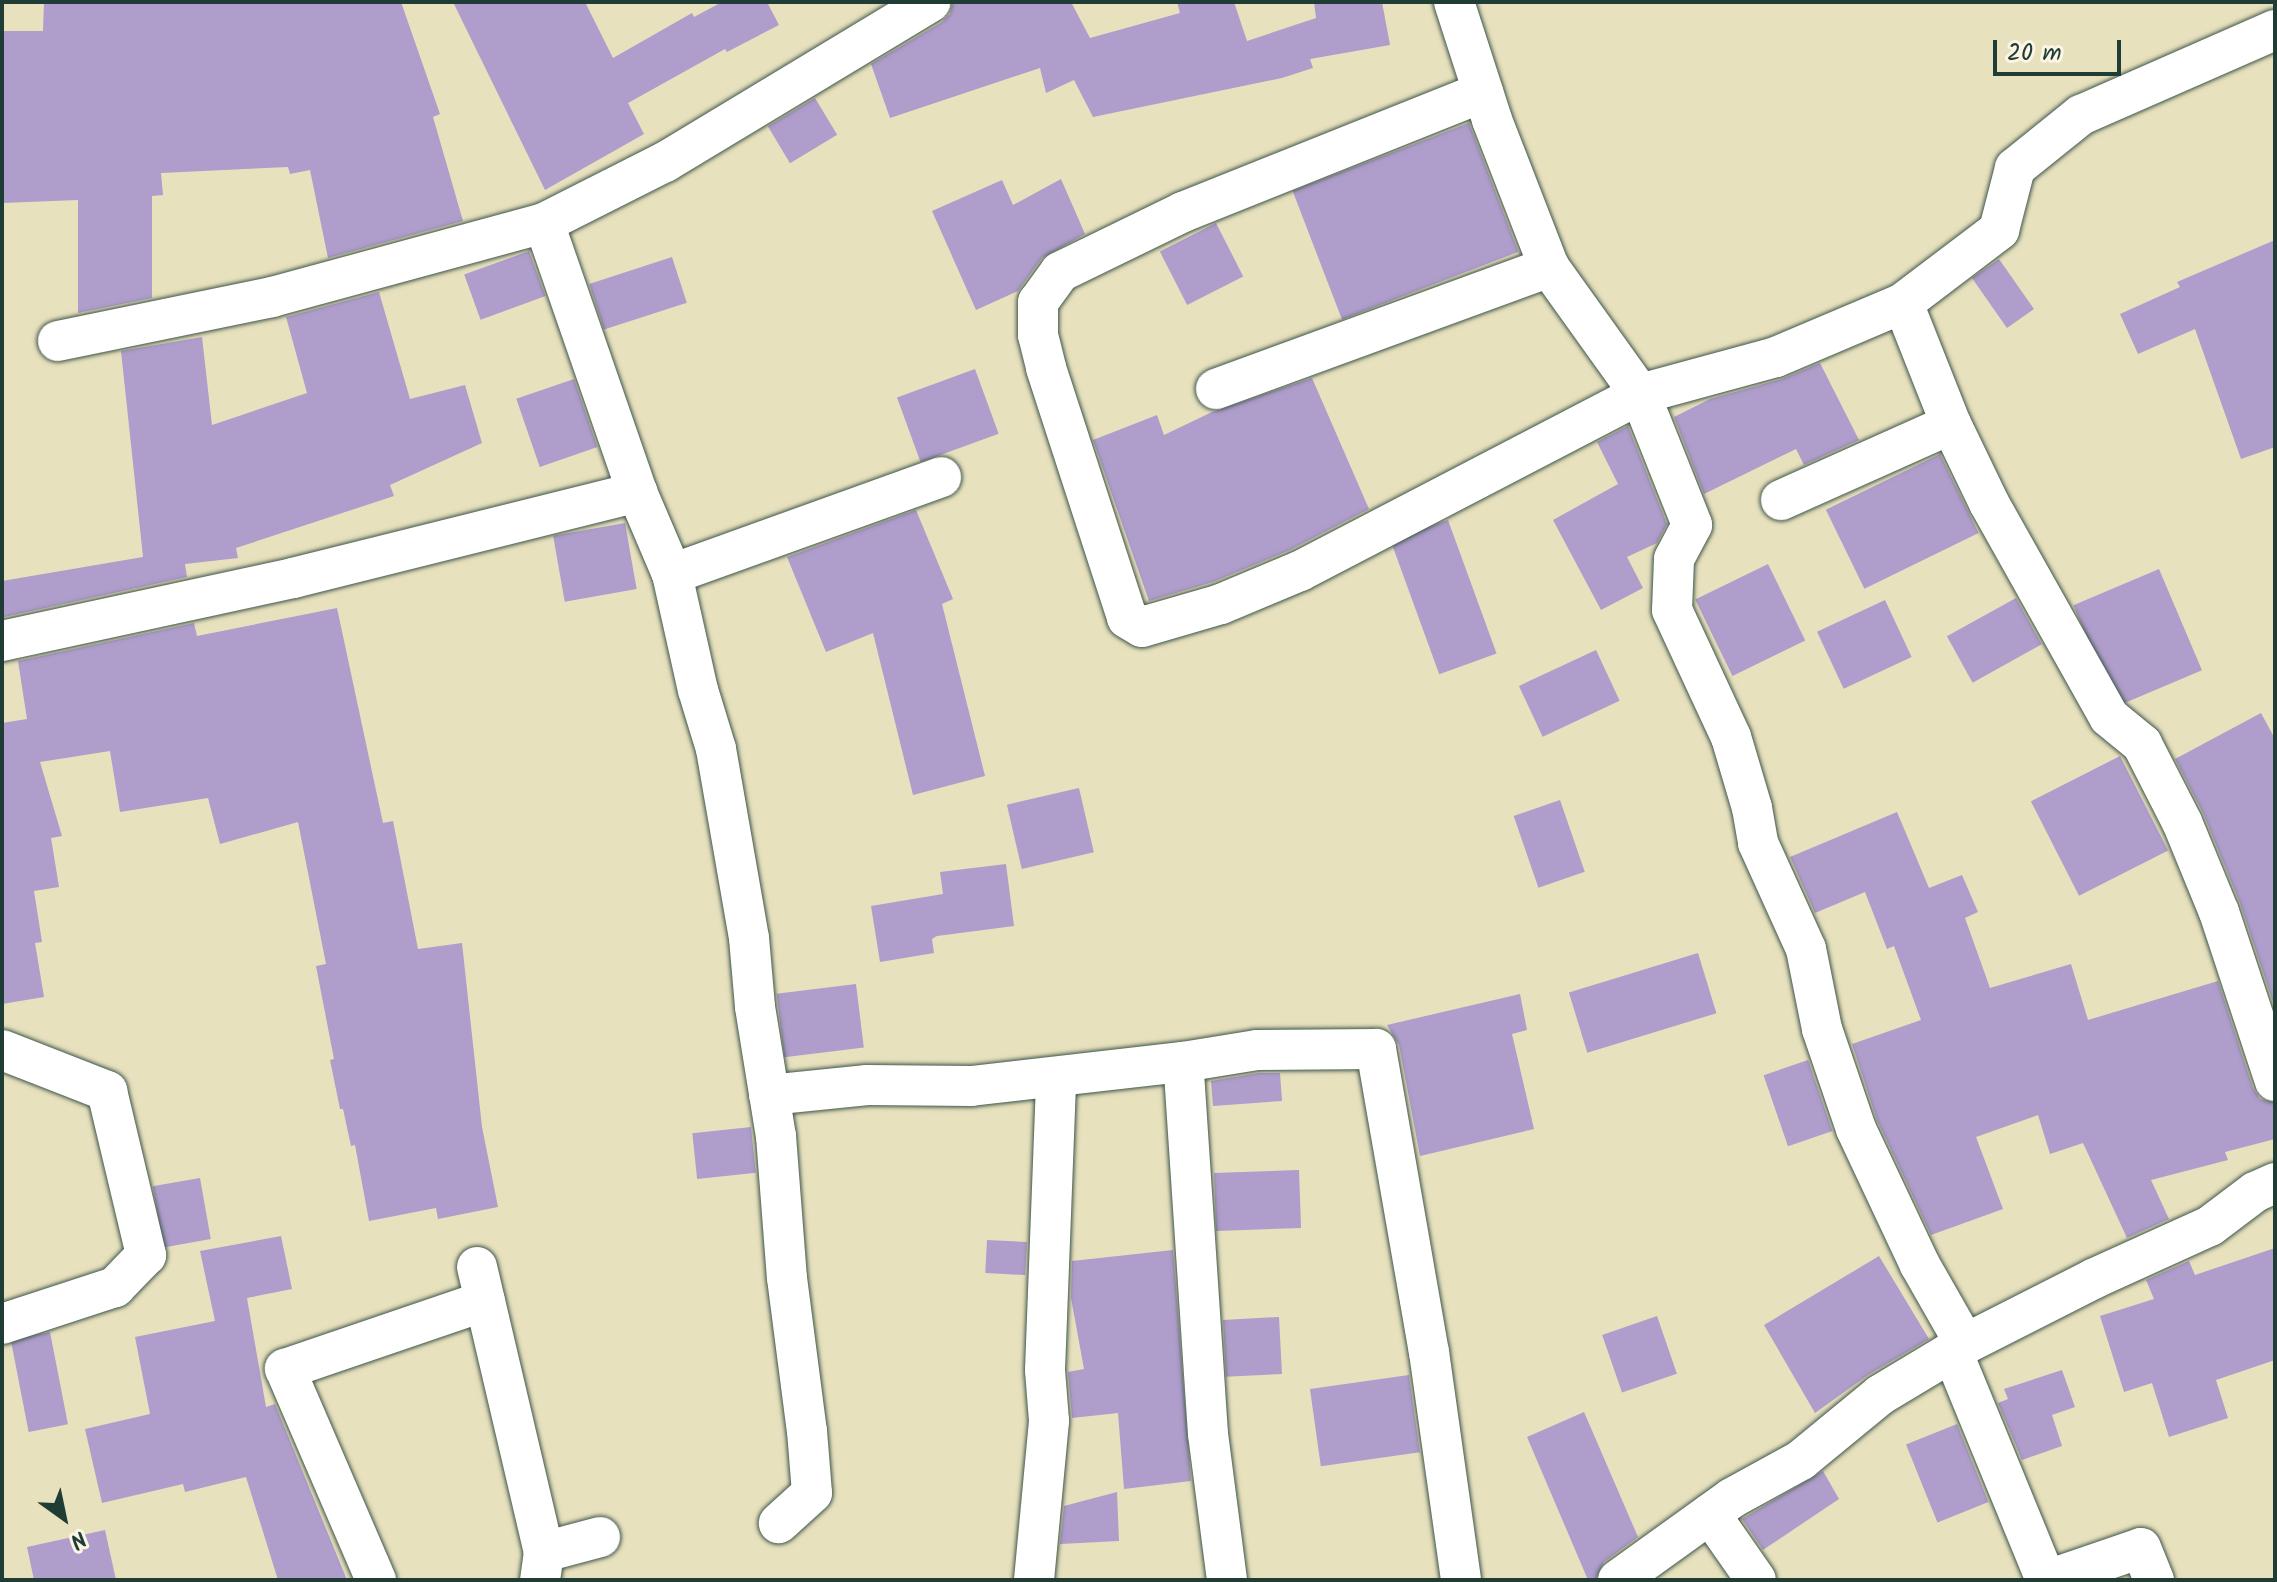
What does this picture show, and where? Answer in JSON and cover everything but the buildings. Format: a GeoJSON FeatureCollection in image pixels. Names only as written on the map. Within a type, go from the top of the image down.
{"type":"FeatureCollection","features":[{"type":"Feature","properties":{"kind":"street"},"geometry":{"type":"LineString","coordinates":[[58,341],[272,297],[544,223],[665,162],[930,2]]}},
{"type":"Feature","properties":{"kind":"street"},"geometry":{"type":"LineString","coordinates":[[1454,2],[1483,92],[1549,267],[1640,394],[1692,525],[1674,559],[1672,610],[1731,737],[1752,808],[1758,843],[1806,949],[1822,1029],[1856,1129],[1958,1348],[2047,1580],[2141,1548],[2154,1580]]}},
{"type":"Feature","properties":{"kind":"street"},"geometry":{"type":"LineString","coordinates":[[1483,92],[1183,212],[1060,272],[1038,302],[1038,335],[1046,368],[1127,618],[1142,627],[1221,604],[1300,571],[1640,394],[1776,357],[1903,303],[1999,230],[2015,168],[2081,115],[2275,30]]}},
{"type":"Feature","properties":{"kind":"street"},"geometry":{"type":"LineString","coordinates":[[544,223],[637,492],[672,574],[698,690],[716,749],[749,938],[812,1493],[779,1523]]}},
{"type":"Feature","properties":{"kind":"street"},"geometry":{"type":"LineString","coordinates":[[1216,389],[1549,267]]}},
{"type":"Feature","properties":{"kind":"street"},"geometry":{"type":"LineString","coordinates":[[1903,303],[1951,424],[1989,503],[2109,717],[2142,744],[2182,822],[2219,912],[2275,1081]]}},
{"type":"Feature","properties":{"kind":"street"},"geometry":{"type":"LineString","coordinates":[[1781,500],[1951,424]]}},
{"type":"Feature","properties":{"kind":"street"},"geometry":{"type":"LineString","coordinates":[[672,574],[941,477]]}},
{"type":"Feature","properties":{"kind":"street"},"geometry":{"type":"LineString","coordinates":[[2,641],[293,578],[637,492]]}},
{"type":"Feature","properties":{"kind":"street"},"geometry":{"type":"LineString","coordinates":[[769,1095],[867,1085],[971,1086],[1056,1078],[1257,1050],[1376,1049],[1427,1337],[1461,1580]]}},
{"type":"Feature","properties":{"kind":"street"},"geometry":{"type":"LineString","coordinates":[[2,1050],[107,1091],[146,1255],[115,1287],[2,1324]]}},
{"type":"Feature","properties":{"kind":"street"},"geometry":{"type":"LineString","coordinates":[[1183,1062],[1208,1434],[1227,1580]]}},
{"type":"Feature","properties":{"kind":"street"},"geometry":{"type":"LineString","coordinates":[[1034,1580],[1049,1421],[1045,1370],[1056,1078]]}},
{"type":"Feature","properties":{"kind":"street"},"geometry":{"type":"LineString","coordinates":[[1618,1580],[1710,1514],[1801,1460],[1880,1395],[1958,1348],[2093,1279],[2210,1226],[2255,1192],[2275,1183]]}},
{"type":"Feature","properties":{"kind":"street"},"geometry":{"type":"LineString","coordinates":[[376,1580],[285,1369],[481,1284],[542,1566],[600,1537]]}},
{"type":"Feature","properties":{"kind":"street"},"geometry":{"type":"LineString","coordinates":[[1710,1514],[1756,1580]]}}]}
